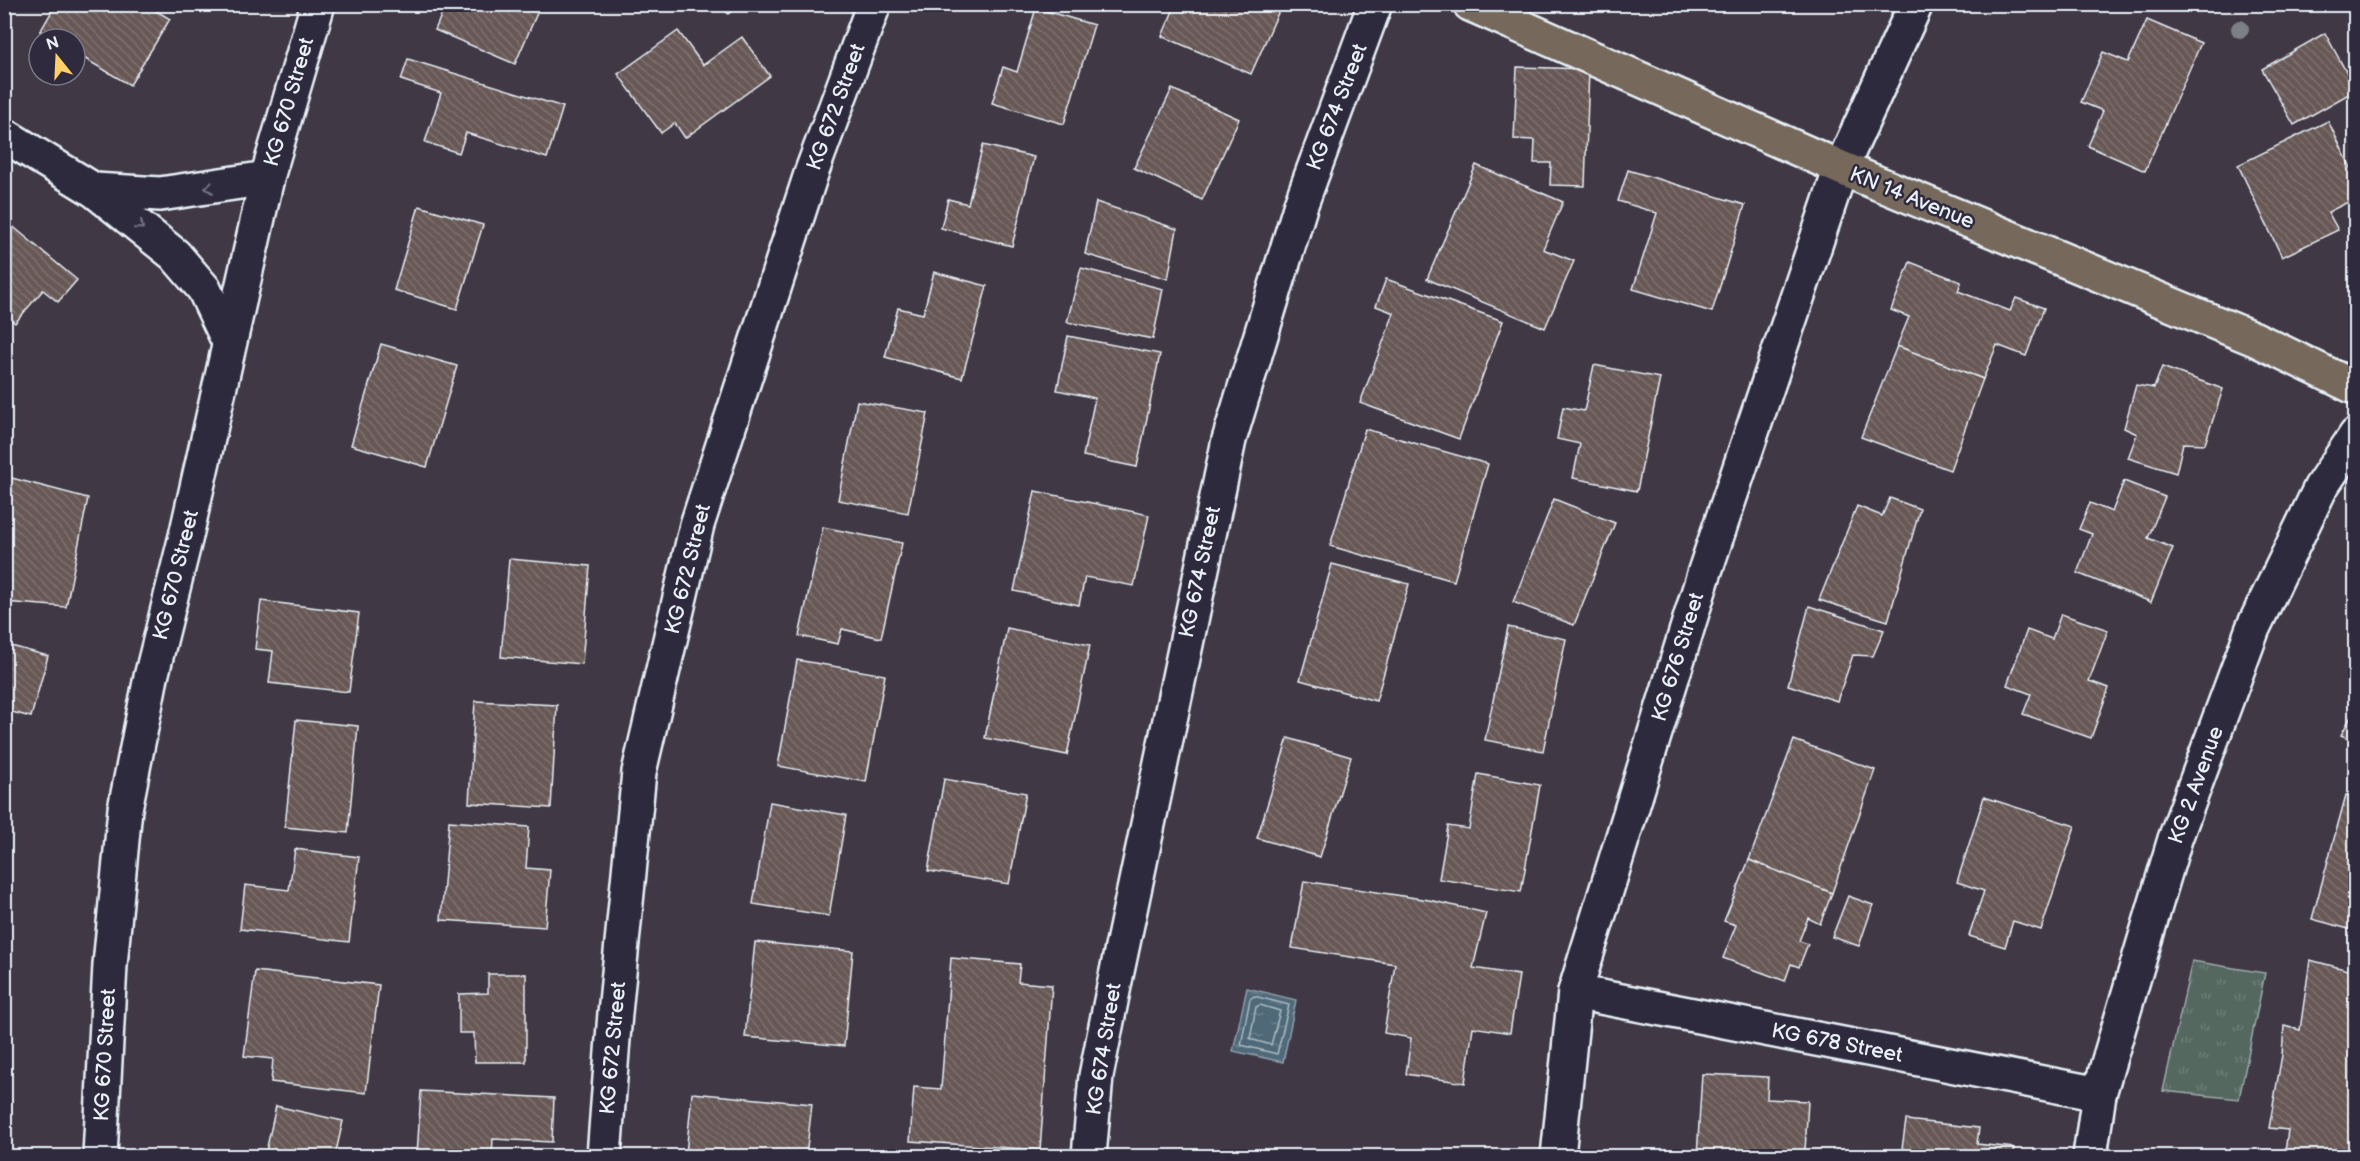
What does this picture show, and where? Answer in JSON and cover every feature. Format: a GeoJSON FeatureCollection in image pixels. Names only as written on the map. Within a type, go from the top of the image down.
{"type":"FeatureCollection","features":[{"type":"Feature","properties":{"kind":"main road","name":"KN 14 Avenue"},"geometry":{"type":"LineString","coordinates":[[1470,4],[1840,168],[2255,339],[2355,388]]}},
{"type":"Feature","properties":{"kind":"street","name":"KG 670 Street"},"geometry":{"type":"LineString","coordinates":[[100,1156],[110,965],[125,809],[151,677],[186,536],[228,340],[267,178],[318,4]]}},
{"type":"Feature","properties":{"kind":"street","name":"KG 672 Street"},"geometry":{"type":"LineString","coordinates":[[604,1156],[617,990],[641,761],[697,525],[812,171],[874,4]]}},
{"type":"Feature","properties":{"kind":"street","name":"KG 674 Street"},"geometry":{"type":"LineString","coordinates":[[1089,1156],[1096,1076],[1229,440],[1301,204],[1376,4]]}},
{"type":"Feature","properties":{"kind":"street","name":"KG 676 Street"},"geometry":{"type":"LineString","coordinates":[[1558,1156],[1575,992],[1704,574],[1840,168],[1916,4]]}},
{"type":"Feature","properties":{"kind":"street"},"geometry":{"type":"LineString","coordinates":[[4,135],[94,190],[175,255],[204,289],[228,340]]}},
{"type":"Feature","properties":{"kind":"street"},"geometry":{"type":"LineString","coordinates":[[94,190],[160,194],[267,178]]}},
{"type":"Feature","properties":{"kind":"street","name":"KG 2 Avenue"},"geometry":{"type":"LineString","coordinates":[[2090,1156],[2099,1094],[2175,839],[2253,628],[2321,487],[2355,435]]}},
{"type":"Feature","properties":{"kind":"street","name":"KG 678 Street"},"geometry":{"type":"LineString","coordinates":[[1575,992],[2099,1094]]}},
{"type":"Feature","properties":{"kind":"green space"},"geometry":{"type":"Polygon","coordinates":[[[2192,961],[2265,973],[2239,1099],[2163,1091],[2192,961]]]}},
{"type":"Feature","properties":{"kind":"water"},"geometry":{"type":"Polygon","coordinates":[[[1247,988],[1296,1000],[1283,1062],[1233,1051],[1247,988]]]}},
{"type":"Feature","properties":{"kind":"building"},"geometry":{"type":"Polygon","coordinates":[[[56,4],[145,4],[170,19],[130,85],[87,60],[87,27],[43,27],[56,4]]]}},
{"type":"Feature","properties":{"kind":"building"},"geometry":{"type":"Polygon","coordinates":[[[446,4],[541,4],[515,64],[435,30],[446,4]]]}},
{"type":"Feature","properties":{"kind":"building"},"geometry":{"type":"Polygon","coordinates":[[[721,4],[741,4],[728,14],[721,4]]]}},
{"type":"Feature","properties":{"kind":"building"},"geometry":{"type":"Polygon","coordinates":[[[1176,4],[1282,4],[1251,74],[1162,36],[1176,4]]]}},
{"type":"Feature","properties":{"kind":"building"},"geometry":{"type":"Polygon","coordinates":[[[1036,8],[1094,25],[1064,124],[992,103],[1003,67],[1017,72],[1036,8]]]}},
{"type":"Feature","properties":{"kind":"building"},"geometry":{"type":"Polygon","coordinates":[[[2147,20],[2201,43],[2145,171],[2088,146],[2103,111],[2081,102],[2103,52],[2128,62],[2147,20]]]}},
{"type":"Feature","properties":{"kind":"building"},"geometry":{"type":"Polygon","coordinates":[[[678,31],[703,65],[742,37],[770,76],[685,138],[675,123],[661,133],[618,74],[678,31]]]}},
{"type":"Feature","properties":{"kind":"building"},"geometry":{"type":"Polygon","coordinates":[[[2325,33],[2356,90],[2294,125],[2262,69],[2325,33]]]}},
{"type":"Feature","properties":{"kind":"building"},"geometry":{"type":"Polygon","coordinates":[[[408,59],[563,107],[547,158],[466,133],[459,153],[425,142],[441,93],[401,80],[408,59]]]}},
{"type":"Feature","properties":{"kind":"building"},"geometry":{"type":"Polygon","coordinates":[[[1517,67],[1589,69],[1585,186],[1550,185],[1551,163],[1534,163],[1535,140],[1514,139],[1517,67]]]}},
{"type":"Feature","properties":{"kind":"building"},"geometry":{"type":"Polygon","coordinates":[[[1172,89],[1239,119],[1202,200],[1134,168],[1172,89]]]}},
{"type":"Feature","properties":{"kind":"building"},"geometry":{"type":"Polygon","coordinates":[[[2328,121],[2356,178],[2356,198],[2328,212],[2338,230],[2282,257],[2238,165],[2328,121]]]}},
{"type":"Feature","properties":{"kind":"building"},"geometry":{"type":"Polygon","coordinates":[[[983,145],[1034,157],[1012,246],[941,228],[948,199],[968,204],[983,145]]]}},
{"type":"Feature","properties":{"kind":"building"},"geometry":{"type":"Polygon","coordinates":[[[1476,165],[1563,202],[1543,249],[1574,261],[1545,328],[1427,279],[1476,165]]]}},
{"type":"Feature","properties":{"kind":"building"},"geometry":{"type":"Polygon","coordinates":[[[1628,170],[1745,205],[1712,312],[1633,289],[1657,213],[1618,201],[1628,170]]]}},
{"type":"Feature","properties":{"kind":"building"},"geometry":{"type":"Polygon","coordinates":[[[1096,202],[1177,229],[1168,279],[1085,254],[1096,202]]]}},
{"type":"Feature","properties":{"kind":"building"},"geometry":{"type":"Polygon","coordinates":[[[419,206],[483,225],[457,309],[394,290],[419,206]]]}},
{"type":"Feature","properties":{"kind":"building"},"geometry":{"type":"Polygon","coordinates":[[[4,219],[77,280],[58,302],[43,290],[15,323],[4,314],[4,219]]]}},
{"type":"Feature","properties":{"kind":"building"},"geometry":{"type":"Polygon","coordinates":[[[1910,262],[1961,282],[1958,291],[2010,311],[2016,298],[2044,308],[2026,356],[1997,345],[1983,379],[1897,346],[1909,317],[1891,310],[1910,262]]]}},
{"type":"Feature","properties":{"kind":"building"},"geometry":{"type":"Polygon","coordinates":[[[1081,268],[1163,289],[1153,339],[1067,322],[1081,268]]]}},
{"type":"Feature","properties":{"kind":"building"},"geometry":{"type":"Polygon","coordinates":[[[934,272],[987,286],[962,378],[885,357],[898,308],[923,314],[934,272]]]}},
{"type":"Feature","properties":{"kind":"building"},"geometry":{"type":"Polygon","coordinates":[[[1386,279],[1503,321],[1459,439],[1360,403],[1394,313],[1376,306],[1386,279]]]}},
{"type":"Feature","properties":{"kind":"building"},"geometry":{"type":"Polygon","coordinates":[[[1068,336],[1160,354],[1137,467],[1083,456],[1095,398],[1057,390],[1068,336]]]}},
{"type":"Feature","properties":{"kind":"building"},"geometry":{"type":"Polygon","coordinates":[[[381,344],[457,366],[427,467],[351,445],[381,344]]]}},
{"type":"Feature","properties":{"kind":"building"},"geometry":{"type":"Polygon","coordinates":[[[1897,346],[1983,379],[1950,470],[1861,437],[1897,346]]]}},
{"type":"Feature","properties":{"kind":"building"},"geometry":{"type":"Polygon","coordinates":[[[1594,365],[1660,378],[1637,491],[1573,478],[1580,444],[1557,439],[1563,407],[1584,411],[1594,365]]]}},
{"type":"Feature","properties":{"kind":"building"},"geometry":{"type":"Polygon","coordinates":[[[2162,367],[2223,389],[2205,444],[2183,443],[2176,473],[2128,458],[2137,434],[2124,428],[2136,385],[2154,388],[2162,367]]]}},
{"type":"Feature","properties":{"kind":"building"},"geometry":{"type":"Polygon","coordinates":[[[857,401],[928,413],[908,513],[838,500],[857,401]]]}},
{"type":"Feature","properties":{"kind":"building"},"geometry":{"type":"Polygon","coordinates":[[[1365,429],[1488,464],[1454,581],[1330,546],[1365,429]]]}},
{"type":"Feature","properties":{"kind":"building"},"geometry":{"type":"Polygon","coordinates":[[[4,476],[88,498],[66,607],[4,602],[4,476]]]}},
{"type":"Feature","properties":{"kind":"building"},"geometry":{"type":"Polygon","coordinates":[[[2124,481],[2165,497],[2148,538],[2173,548],[2151,602],[2077,573],[2092,534],[2079,529],[2090,503],[2112,512],[2124,481]]]}},
{"type":"Feature","properties":{"kind":"building"},"geometry":{"type":"Polygon","coordinates":[[[1035,491],[1149,515],[1134,586],[1085,577],[1079,605],[1014,591],[1035,491]]]}},
{"type":"Feature","properties":{"kind":"building"},"geometry":{"type":"Polygon","coordinates":[[[1890,498],[1920,509],[1888,621],[1819,600],[1857,506],[1882,516],[1890,498]]]}},
{"type":"Feature","properties":{"kind":"building"},"geometry":{"type":"Polygon","coordinates":[[[1554,499],[1615,523],[1574,625],[1513,602],[1554,499]]]}},
{"type":"Feature","properties":{"kind":"building"},"geometry":{"type":"Polygon","coordinates":[[[823,527],[902,543],[881,638],[842,629],[838,644],[799,636],[823,527]]]}},
{"type":"Feature","properties":{"kind":"building"},"geometry":{"type":"Polygon","coordinates":[[[509,559],[590,566],[582,664],[501,657],[509,559]]]}},
{"type":"Feature","properties":{"kind":"building"},"geometry":{"type":"Polygon","coordinates":[[[1332,564],[1409,584],[1376,701],[1300,680],[1332,564]]]}},
{"type":"Feature","properties":{"kind":"building"},"geometry":{"type":"Polygon","coordinates":[[[261,601],[359,613],[349,692],[269,683],[273,651],[255,649],[261,601]]]}},
{"type":"Feature","properties":{"kind":"building"},"geometry":{"type":"Polygon","coordinates":[[[1809,606],[1884,630],[1873,656],[1853,655],[1837,701],[1788,685],[1809,606]]]}},
{"type":"Feature","properties":{"kind":"building"},"geometry":{"type":"Polygon","coordinates":[[[2061,614],[2108,630],[2089,681],[2109,688],[2091,738],[2023,714],[2031,694],[2007,685],[2027,630],[2052,639],[2061,614]]]}},
{"type":"Feature","properties":{"kind":"building"},"geometry":{"type":"Polygon","coordinates":[[[1508,627],[1566,639],[1543,751],[1485,740],[1508,627]]]}},
{"type":"Feature","properties":{"kind":"building"},"geometry":{"type":"Polygon","coordinates":[[[1007,628],[1090,645],[1067,755],[985,738],[1007,628]]]}},
{"type":"Feature","properties":{"kind":"building"},"geometry":{"type":"Polygon","coordinates":[[[4,644],[48,656],[31,717],[4,710],[4,644]]]}},
{"type":"Feature","properties":{"kind":"building"},"geometry":{"type":"Polygon","coordinates":[[[797,660],[885,675],[866,782],[778,766],[797,660]]]}},
{"type":"Feature","properties":{"kind":"building"},"geometry":{"type":"Polygon","coordinates":[[[475,701],[557,705],[551,808],[469,803],[475,701]]]}},
{"type":"Feature","properties":{"kind":"building"},"geometry":{"type":"Polygon","coordinates":[[[2356,707],[2356,741],[2341,735],[2356,707]]]}},
{"type":"Feature","properties":{"kind":"building"},"geometry":{"type":"Polygon","coordinates":[[[296,720],[358,726],[348,833],[285,827],[296,720]]]}},
{"type":"Feature","properties":{"kind":"building"},"geometry":{"type":"Polygon","coordinates":[[[1288,738],[1351,757],[1320,857],[1257,838],[1288,738]]]}},
{"type":"Feature","properties":{"kind":"building"},"geometry":{"type":"Polygon","coordinates":[[[1794,740],[1875,770],[1832,893],[1749,860],[1794,740]]]}},
{"type":"Feature","properties":{"kind":"building"},"geometry":{"type":"Polygon","coordinates":[[[1478,774],[1540,785],[1521,892],[1439,879],[1448,826],[1469,829],[1478,774]]]}},
{"type":"Feature","properties":{"kind":"building"},"geometry":{"type":"Polygon","coordinates":[[[944,779],[1026,793],[1009,884],[928,871],[944,779]]]}},
{"type":"Feature","properties":{"kind":"building"},"geometry":{"type":"Polygon","coordinates":[[[2346,795],[2356,798],[2356,931],[2312,919],[2346,795]]]}},
{"type":"Feature","properties":{"kind":"building"},"geometry":{"type":"Polygon","coordinates":[[[1984,797],[2075,826],[2041,930],[2013,921],[2005,947],[1969,936],[1984,891],[1957,882],[1984,797]]]}},
{"type":"Feature","properties":{"kind":"building"},"geometry":{"type":"Polygon","coordinates":[[[770,802],[846,815],[829,916],[753,904],[770,802]]]}},
{"type":"Feature","properties":{"kind":"building"},"geometry":{"type":"Polygon","coordinates":[[[449,821],[529,827],[526,868],[550,870],[545,927],[441,920],[449,821]]]}},
{"type":"Feature","properties":{"kind":"building"},"geometry":{"type":"Polygon","coordinates":[[[295,849],[359,857],[349,942],[240,929],[245,885],[289,890],[295,849]]]}},
{"type":"Feature","properties":{"kind":"building"},"geometry":{"type":"Polygon","coordinates":[[[1749,860],[1832,893],[1820,924],[1808,918],[1799,941],[1808,944],[1799,967],[1791,964],[1785,981],[1723,958],[1736,925],[1724,921],[1749,860]]]}},
{"type":"Feature","properties":{"kind":"building"},"geometry":{"type":"Polygon","coordinates":[[[1304,881],[1429,900],[1486,913],[1473,968],[1519,975],[1510,1033],[1473,1027],[1465,1083],[1406,1074],[1411,1038],[1384,1033],[1395,964],[1292,948],[1304,881]]]}},
{"type":"Feature","properties":{"kind":"building"},"geometry":{"type":"Polygon","coordinates":[[[1848,896],[1873,905],[1859,946],[1832,937],[1848,896]]]}},
{"type":"Feature","properties":{"kind":"building"},"geometry":{"type":"Polygon","coordinates":[[[755,942],[853,951],[844,1046],[745,1037],[755,942]]]}},
{"type":"Feature","properties":{"kind":"building"},"geometry":{"type":"Polygon","coordinates":[[[951,958],[1020,964],[1018,982],[1052,985],[1040,1150],[910,1141],[914,1087],[941,1089],[951,958]]]}},
{"type":"Feature","properties":{"kind":"building"},"geometry":{"type":"Polygon","coordinates":[[[2310,960],[2356,972],[2353,1006],[2356,1006],[2355,1156],[2308,1156],[2285,1152],[2288,1130],[2269,1128],[2282,1055],[2284,1026],[2300,1030],[2310,960]]]}},
{"type":"Feature","properties":{"kind":"building"},"geometry":{"type":"Polygon","coordinates":[[[255,971],[379,985],[366,1093],[271,1082],[273,1059],[244,1056],[255,971]]]}},
{"type":"Feature","properties":{"kind":"building"},"geometry":{"type":"Polygon","coordinates":[[[488,974],[526,974],[526,1062],[475,1062],[474,1033],[459,1033],[459,994],[488,993],[488,974]]]}},
{"type":"Feature","properties":{"kind":"building"},"geometry":{"type":"Polygon","coordinates":[[[1702,1074],[1768,1077],[1767,1099],[1808,1101],[1805,1151],[1772,1150],[1772,1156],[1697,1156],[1702,1074]]]}},
{"type":"Feature","properties":{"kind":"building"},"geometry":{"type":"Polygon","coordinates":[[[421,1091],[554,1098],[552,1142],[493,1139],[492,1156],[417,1156],[421,1091]]]}},
{"type":"Feature","properties":{"kind":"building"},"geometry":{"type":"Polygon","coordinates":[[[692,1093],[812,1104],[806,1156],[686,1154],[692,1093]]]}},
{"type":"Feature","properties":{"kind":"building"},"geometry":{"type":"Polygon","coordinates":[[[276,1106],[343,1121],[335,1156],[265,1156],[276,1106]]]}},
{"type":"Feature","properties":{"kind":"building"},"geometry":{"type":"Polygon","coordinates":[[[1906,1120],[1979,1128],[1977,1144],[2014,1148],[2013,1156],[1901,1156],[1906,1120]]]}}]}
